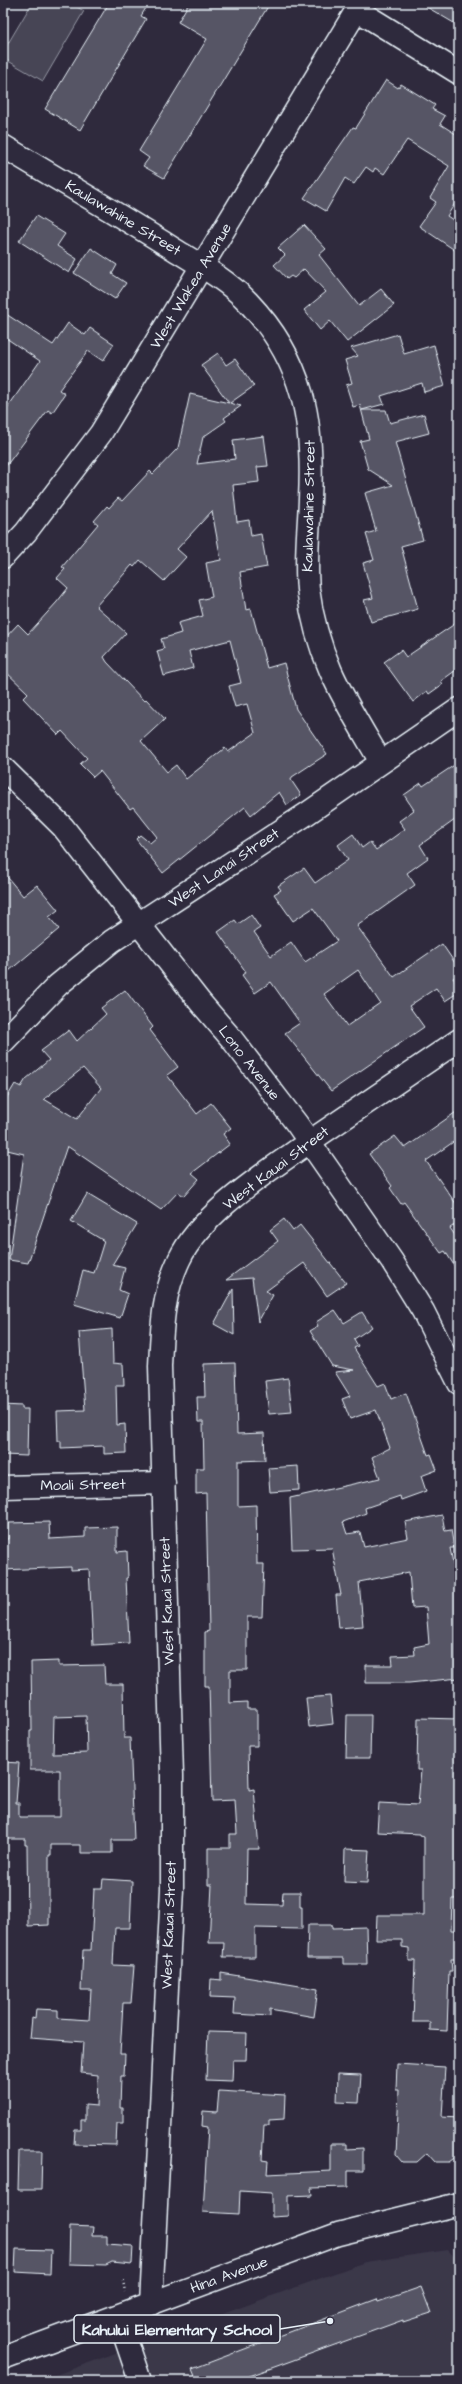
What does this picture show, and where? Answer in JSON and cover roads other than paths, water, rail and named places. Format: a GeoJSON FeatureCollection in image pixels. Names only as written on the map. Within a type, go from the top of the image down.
{"type":"FeatureCollection","features":[{"type":"Feature","properties":{"kind":"street"},"geometry":{"type":"LineString","coordinates":[[359,6],[459,73]]}},
{"type":"Feature","properties":{"kind":"street","name":"West Wakea Avenue"},"geometry":{"type":"LineString","coordinates":[[3,557],[26,532],[101,433],[359,6]]}},
{"type":"Feature","properties":{"kind":"street","name":"Kaulawahine Street"},"geometry":{"type":"LineString","coordinates":[[3,146],[202,267],[235,289],[261,318],[281,346],[300,388],[308,414],[312,447],[306,558],[313,618],[324,657],[336,686],[381,762]]}},
{"type":"Feature","properties":{"kind":"street","name":"West Lanai Street"},"geometry":{"type":"LineString","coordinates":[[3,1042],[58,985],[112,941],[140,924],[459,709]]}},
{"type":"Feature","properties":{"kind":"street","name":"Lono Avenue"},"geometry":{"type":"LineString","coordinates":[[3,768],[63,827],[200,1002],[232,1038],[309,1142],[396,1267],[423,1311],[459,1383]]}},
{"type":"Feature","properties":{"kind":"street","name":"West Kauai Street"},"geometry":{"type":"LineString","coordinates":[[151,2304],[172,1889],[172,1775],[160,1366],[164,1302],[179,1260],[196,1233],[238,1194],[309,1142],[459,1040]]}},
{"type":"Feature","properties":{"kind":"street","name":"Moali Street"},"geometry":{"type":"LineString","coordinates":[[3,1487],[164,1483]]}},
{"type":"Feature","properties":{"kind":"street","name":"Hina Avenue"},"geometry":{"type":"LineString","coordinates":[[3,2358],[338,2234],[459,2204]]}},
{"type":"Feature","properties":{"kind":"street"},"geometry":{"type":"LineString","coordinates":[[118,2316],[140,2381]]}},
{"type":"Feature","properties":{"kind":"place","name":"Kahului Elementary School"},"geometry":{"type":"Point","coordinates":[330,2321]}}]}
